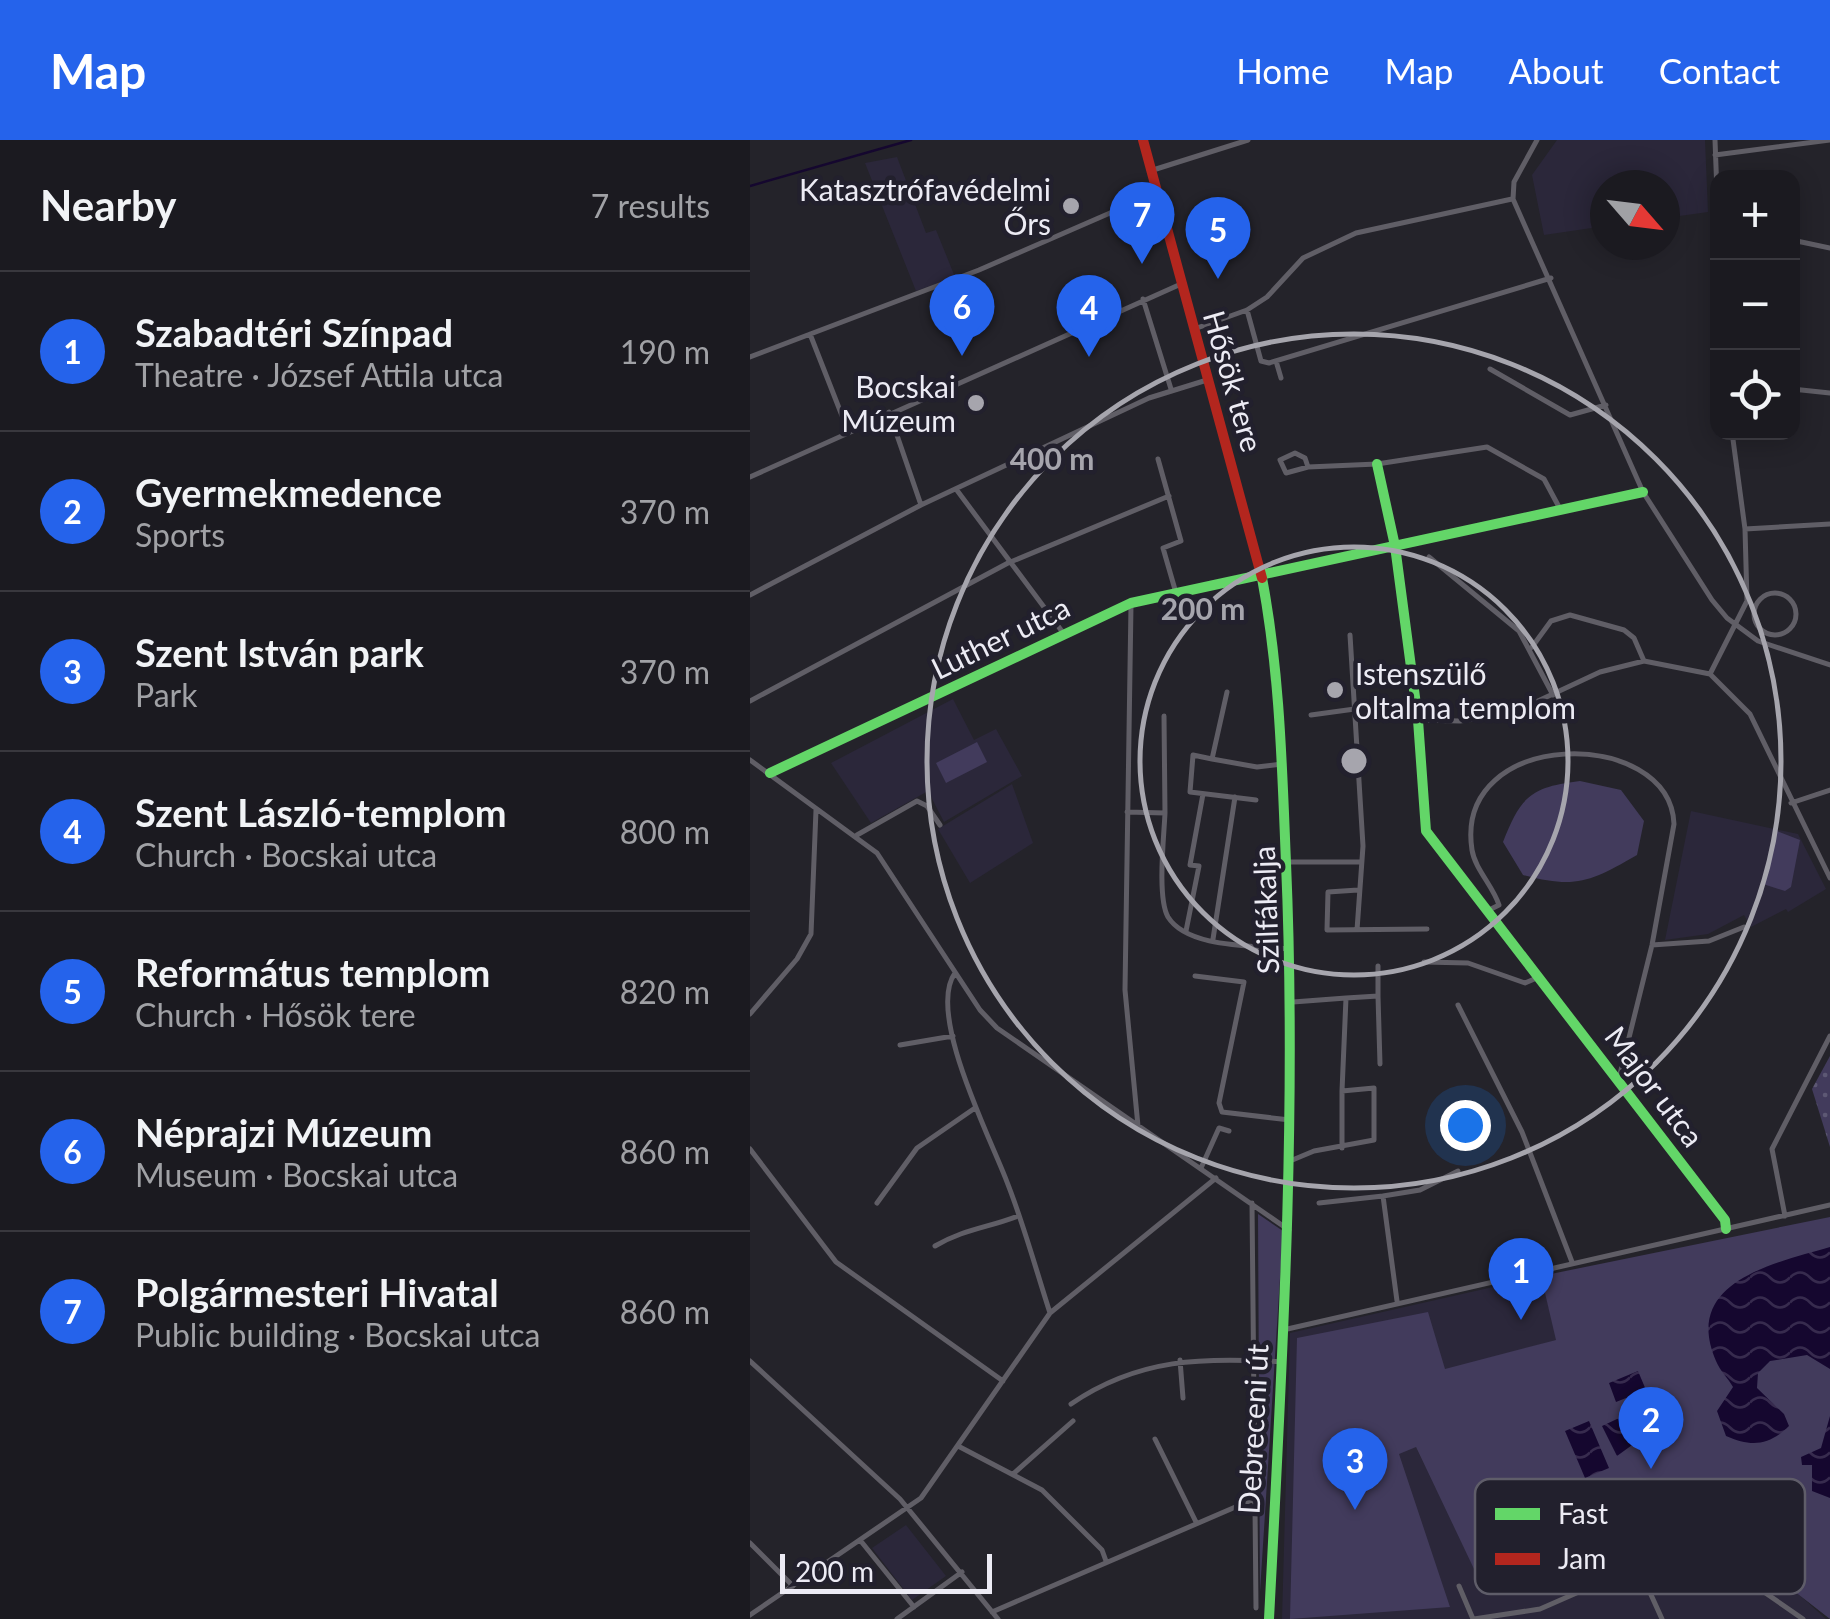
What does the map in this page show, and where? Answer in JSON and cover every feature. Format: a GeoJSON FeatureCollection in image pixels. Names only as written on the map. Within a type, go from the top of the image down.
{"type":"FeatureCollection","features":[{"type":"Feature","properties":{"kind":"street","name":"Hősök tere"},"geometry":{"type":"LineString","coordinates":[[1143,140],[1263,578]]}},
{"type":"Feature","properties":{"kind":"street"},"geometry":{"type":"LineString","coordinates":[[1153,170],[1248,140]]}},
{"type":"Feature","properties":{"kind":"street"},"geometry":{"type":"LineString","coordinates":[[1536,140],[1514,182],[1513,199],[1552,278],[1643,492],[1712,600],[1736,626],[1772,648],[1830,666]]}},
{"type":"Feature","properties":{"kind":"street"},"geometry":{"type":"LineString","coordinates":[[1715,140],[1716,170]]}},
{"type":"Feature","properties":{"kind":"street"},"geometry":{"type":"LineString","coordinates":[[1716,154],[1830,140]]}},
{"type":"Feature","properties":{"kind":"street"},"geometry":{"type":"LineString","coordinates":[[750,357],[979,270],[1156,196]]}},
{"type":"Feature","properties":{"kind":"street"},"geometry":{"type":"LineString","coordinates":[[1194,330],[1246,310],[1318,249],[1356,233],[1513,199]]}},
{"type":"Feature","properties":{"kind":"street"},"geometry":{"type":"LineString","coordinates":[[1800,242],[1830,248]]}},
{"type":"Feature","properties":{"kind":"street"},"geometry":{"type":"LineString","coordinates":[[1246,310],[1261,360],[1277,361],[1552,278]]}},
{"type":"Feature","properties":{"kind":"street"},"geometry":{"type":"LineString","coordinates":[[750,476],[1180,284]]}},
{"type":"Feature","properties":{"kind":"street","name":"Hősök tere"},"geometry":{"type":"LineString","coordinates":[[1143,299],[1172,389]]}},
{"type":"Feature","properties":{"kind":"street"},"geometry":{"type":"LineString","coordinates":[[810,334],[848,431]]}},
{"type":"Feature","properties":{"kind":"street"},"geometry":{"type":"LineString","coordinates":[[1277,361],[1281,378]]}},
{"type":"Feature","properties":{"kind":"street"},"geometry":{"type":"LineString","coordinates":[[1490,368],[1570,415],[1606,405]]}},
{"type":"Feature","properties":{"kind":"street"},"geometry":{"type":"LineString","coordinates":[[750,595],[921,505],[1172,389],[1207,380]]}},
{"type":"Feature","properties":{"kind":"street"},"geometry":{"type":"LineString","coordinates":[[1800,390],[1830,393]]}},
{"type":"Feature","properties":{"kind":"street"},"geometry":{"type":"LineString","coordinates":[[890,412],[921,505]]}},
{"type":"Feature","properties":{"kind":"street"},"geometry":{"type":"LineString","coordinates":[[1710,674],[1747,601],[1745,529],[1733,440]]}},
{"type":"Feature","properties":{"kind":"street"},"geometry":{"type":"LineString","coordinates":[[1308,467],[1300,453],[1280,460],[1286,473],[1308,467],[1377,464],[1487,446],[1544,478],[1559,507]]}},
{"type":"Feature","properties":{"kind":"street"},"geometry":{"type":"LineString","coordinates":[[1158,459],[1181,541],[1162,548],[1177,595]]}},
{"type":"Feature","properties":{"kind":"street","name":"Major utca"},"geometry":{"type":"LineString","coordinates":[[1377,464],[1395,546],[1412,701],[1418,720],[1426,831],[1438,852],[1490,910],[1619,1078],[1724,1220],[1726,1229]]}},
{"type":"Feature","properties":{"kind":"street"},"geometry":{"type":"LineString","coordinates":[[956,489],[1064,634]]}},
{"type":"Feature","properties":{"kind":"street","name":"Luther utca"},"geometry":{"type":"LineString","coordinates":[[770,773],[1131,604],[1263,578],[1559,507],[1643,492]]}},
{"type":"Feature","properties":{"kind":"street"},"geometry":{"type":"LineString","coordinates":[[750,701],[1008,562],[1169,496]]}},
{"type":"Feature","properties":{"kind":"street"},"geometry":{"type":"LineString","coordinates":[[1745,529],[1830,524]]}},
{"type":"Feature","properties":{"kind":"street"},"geometry":{"type":"LineString","coordinates":[[1429,557],[1510,622],[1532,648],[1553,695]]}},
{"type":"Feature","properties":{"kind":"street","name":"Szilfákalja"},"geometry":{"type":"LineString","coordinates":[[1263,578],[1276,644],[1289,862],[1292,1002],[1288,1242]]}},
{"type":"Feature","properties":{"kind":"street"},"geometry":{"type":"LineString","coordinates":[[1770,593],[1785,595],[1796,609],[1794,624],[1782,635],[1765,633],[1755,621],[1756,604],[1770,593]]}},
{"type":"Feature","properties":{"kind":"street"},"geometry":{"type":"LineString","coordinates":[[1747,601],[1756,604]]}},
{"type":"Feature","properties":{"kind":"street"},"geometry":{"type":"LineString","coordinates":[[1131,604],[1125,990],[1138,1126]]}},
{"type":"Feature","properties":{"kind":"street"},"geometry":{"type":"LineString","coordinates":[[1532,648],[1551,621],[1570,615],[1624,630],[1639,646],[1644,661]]}},
{"type":"Feature","properties":{"kind":"street"},"geometry":{"type":"LineString","coordinates":[[1350,636],[1360,862],[1357,930]]}},
{"type":"Feature","properties":{"kind":"street"},"geometry":{"type":"LineString","coordinates":[[1418,720],[1500,716],[1600,672],[1644,661],[1710,674],[1750,714],[1830,878]]}},
{"type":"Feature","properties":{"kind":"street"},"geometry":{"type":"LineString","coordinates":[[1212,759],[1227,692]]}},
{"type":"Feature","properties":{"kind":"street"},"geometry":{"type":"LineString","coordinates":[[1311,716],[1412,701]]}},
{"type":"Feature","properties":{"kind":"street"},"geometry":{"type":"LineString","coordinates":[[1164,716],[1164,899],[1168,917],[1186,932],[1213,939],[1292,949]]}},
{"type":"Feature","properties":{"kind":"street","name":"Major utca"},"geometry":{"type":"LineString","coordinates":[[1490,910],[1499,905],[1472,854],[1487,790],[1536,755],[1586,754],[1636,767],[1674,814],[1652,945]]}},
{"type":"Feature","properties":{"kind":"street"},"geometry":{"type":"LineString","coordinates":[[1256,800],[1190,792],[1193,756],[1257,767],[1285,764]]}},
{"type":"Feature","properties":{"kind":"street"},"geometry":{"type":"LineString","coordinates":[[750,760],[816,810],[857,835],[887,865],[955,973],[997,1028],[1289,1230]]}},
{"type":"Feature","properties":{"kind":"street"},"geometry":{"type":"LineString","coordinates":[[1791,803],[1830,790]]}},
{"type":"Feature","properties":{"kind":"street"},"geometry":{"type":"LineString","coordinates":[[1186,932],[1199,866],[1190,865],[1203,794]]}},
{"type":"Feature","properties":{"kind":"street"},"geometry":{"type":"LineString","coordinates":[[1213,939],[1234,797]]}},
{"type":"Feature","properties":{"kind":"street"},"geometry":{"type":"LineString","coordinates":[[857,835],[917,802],[926,806],[940,825]]}},
{"type":"Feature","properties":{"kind":"street"},"geometry":{"type":"LineString","coordinates":[[750,1014],[798,959],[811,934],[816,810]]}},
{"type":"Feature","properties":{"kind":"street"},"geometry":{"type":"LineString","coordinates":[[1127,812],[1164,813]]}},
{"type":"Feature","properties":{"kind":"street"},"geometry":{"type":"LineString","coordinates":[[1289,862],[1360,862]]}},
{"type":"Feature","properties":{"kind":"street"},"geometry":{"type":"LineString","coordinates":[[1358,890],[1328,892],[1328,930],[1426,929]]}},
{"type":"Feature","properties":{"kind":"street"},"geometry":{"type":"LineString","coordinates":[[1619,1078],[1652,945],[1710,940],[1744,927]]}},
{"type":"Feature","properties":{"kind":"street"},"geometry":{"type":"LineString","coordinates":[[1424,962],[1468,963],[1525,983],[1539,977]]}},
{"type":"Feature","properties":{"kind":"street"},"geometry":{"type":"LineString","coordinates":[[1378,966],[1380,1064]]}},
{"type":"Feature","properties":{"kind":"street"},"geometry":{"type":"LineString","coordinates":[[955,973],[948,992],[953,1036],[975,1108],[1018,1216],[1050,1313]]}},
{"type":"Feature","properties":{"kind":"street"},"geometry":{"type":"LineString","coordinates":[[1195,976],[1244,982],[1219,1103],[1222,1112],[1290,1120]]}},
{"type":"Feature","properties":{"kind":"street"},"geometry":{"type":"LineString","coordinates":[[1292,1002],[1378,996]]}},
{"type":"Feature","properties":{"kind":"street"},"geometry":{"type":"LineString","coordinates":[[1342,1148],[1346,998]]}},
{"type":"Feature","properties":{"kind":"street"},"geometry":{"type":"LineString","coordinates":[[1458,1005],[1522,1132],[1572,1263]]}},
{"type":"Feature","properties":{"kind":"street"},"geometry":{"type":"LineString","coordinates":[[900,1045],[953,1036]]}},
{"type":"Feature","properties":{"kind":"street"},"geometry":{"type":"LineString","coordinates":[[1785,1216],[1772,1149],[1830,1036]]}},
{"type":"Feature","properties":{"kind":"street"},"geometry":{"type":"LineString","coordinates":[[1290,1161],[1314,1151],[1374,1140],[1374,1088],[1342,1092]]}},
{"type":"Feature","properties":{"kind":"street"},"geometry":{"type":"LineString","coordinates":[[877,1204],[917,1148],[975,1108]]}},
{"type":"Feature","properties":{"kind":"street"},"geometry":{"type":"LineString","coordinates":[[1201,1168],[1219,1128],[1229,1131]]}},
{"type":"Feature","properties":{"kind":"street"},"geometry":{"type":"LineString","coordinates":[[750,1149],[836,1262],[1003,1382]]}},
{"type":"Feature","properties":{"kind":"street"},"geometry":{"type":"LineString","coordinates":[[1318,1202],[1420,1190],[1458,1171]]}},
{"type":"Feature","properties":{"kind":"street"},"geometry":{"type":"LineString","coordinates":[[750,1615],[921,1498],[1050,1313],[1216,1178]]}},
{"type":"Feature","properties":{"kind":"street"},"geometry":{"type":"LineString","coordinates":[[1382,1196],[1396,1301]]}},
{"type":"Feature","properties":{"kind":"street"},"geometry":{"type":"LineString","coordinates":[[1252,1203],[1256,1608]]}},
{"type":"Feature","properties":{"kind":"street"},"geometry":{"type":"LineString","coordinates":[[1283,1330],[1396,1301],[1830,1206]]}},
{"type":"Feature","properties":{"kind":"street"},"geometry":{"type":"LineString","coordinates":[[935,1246],[967,1228],[983,1230],[1018,1216]]}},
{"type":"Feature","properties":{"kind":"street","name":"Debreceni út"},"geometry":{"type":"LineString","coordinates":[[1271,1617],[1288,1242]]}},
{"type":"Feature","properties":{"kind":"street"},"geometry":{"type":"LineString","coordinates":[[1180,1360],[1183,1398]]}},
{"type":"Feature","properties":{"kind":"street"},"geometry":{"type":"LineString","coordinates":[[1071,1404],[1100,1384],[1180,1360],[1282,1362]]}},
{"type":"Feature","properties":{"kind":"street"},"geometry":{"type":"LineString","coordinates":[[750,1361],[908,1508],[998,1619]]}},
{"type":"Feature","properties":{"kind":"street"},"geometry":{"type":"LineString","coordinates":[[1014,1474],[1073,1421]]}},
{"type":"Feature","properties":{"kind":"street"},"geometry":{"type":"LineString","coordinates":[[1156,1439],[1196,1523]]}},
{"type":"Feature","properties":{"kind":"street"},"geometry":{"type":"LineString","coordinates":[[958,1446],[1014,1474],[1068,1513],[1102,1550],[1106,1561]]}},
{"type":"Feature","properties":{"kind":"street"},"geometry":{"type":"LineString","coordinates":[[992,1612],[1254,1499]]}},
{"type":"Feature","properties":{"kind":"street"},"geometry":{"type":"LineString","coordinates":[[860,1540],[914,1607]]}},
{"type":"Feature","properties":{"kind":"street"},"geometry":{"type":"LineString","coordinates":[[750,1543],[793,1586]]}},
{"type":"Feature","properties":{"kind":"street"},"geometry":{"type":"LineString","coordinates":[[897,1619],[962,1572]]}},
{"type":"Feature","properties":{"kind":"street"},"geometry":{"type":"LineString","coordinates":[[1460,1586],[1474,1619],[1540,1609],[1574,1594]]}},
{"type":"Feature","properties":{"kind":"street"},"geometry":{"type":"LineString","coordinates":[[1651,1594],[1662,1619]]}},
{"type":"Feature","properties":{"kind":"street"},"geometry":{"type":"LineString","coordinates":[[1767,1594],[1803,1619]]}},
{"type":"Feature","properties":{"kind":"shaded area"},"geometry":{"type":"Polygon","coordinates":[[[1557,140],[1705,140],[1708,212],[1680,216],[1680,170],[1590,170],[1590,228],[1544,235],[1532,175],[1557,140]]]}},
{"type":"Feature","properties":{"kind":"shaded area"},"geometry":{"type":"Polygon","coordinates":[[[897,157],[926,233],[936,230],[955,277],[916,291],[865,163],[897,157]]]}},
{"type":"Feature","properties":{"kind":"shaded area"},"geometry":{"type":"Polygon","coordinates":[[[953,699],[974,740],[996,729],[1022,776],[944,822],[928,791],[871,823],[831,763],[953,699]]]}},
{"type":"Feature","properties":{"kind":"shaded area"},"geometry":{"type":"Polygon","coordinates":[[[977,742],[987,762],[946,783],[936,763],[977,742]]]}},
{"type":"Feature","properties":{"kind":"shaded area"},"geometry":{"type":"Polygon","coordinates":[[[1580,781],[1621,790],[1644,821],[1637,855],[1582,880],[1557,882],[1523,875],[1503,842],[1522,804],[1539,791],[1580,781]]]}},
{"type":"Feature","properties":{"kind":"shaded area"},"geometry":{"type":"Polygon","coordinates":[[[1012,784],[1033,843],[970,883],[938,829],[1012,784]]]}},
{"type":"Feature","properties":{"kind":"shaded area"},"geometry":{"type":"Polygon","coordinates":[[[1691,811],[1798,834],[1826,889],[1788,912],[1786,909],[1751,927],[1744,915],[1708,934],[1665,940],[1691,811]]]}},
{"type":"Feature","properties":{"kind":"shaded area"},"geometry":{"type":"Polygon","coordinates":[[[1777,831],[1800,840],[1791,887],[1785,891],[1763,884],[1773,834],[1777,831]]]}},
{"type":"Feature","properties":{"kind":"shaded area"},"geometry":{"type":"Polygon","coordinates":[[[1830,1056],[1830,1147],[1812,1089],[1830,1056]]]}},
{"type":"Feature","properties":{"kind":"shaded area"},"geometry":{"type":"Polygon","coordinates":[[[1258,1214],[1283,1231],[1260,1592],[1258,1214]]]}},
{"type":"Feature","properties":{"kind":"shaded area"},"geometry":{"type":"Polygon","coordinates":[[[1830,1217],[1830,1619],[1798,1594],[1805,1594],[1805,1479],[1475,1479],[1474,1569],[1416,1447],[1399,1454],[1450,1607],[1290,1619],[1297,1338],[1428,1312],[1445,1369],[1556,1340],[1541,1276],[1830,1217]]]}},
{"type":"Feature","properties":{"kind":"shaded area"},"geometry":{"type":"Polygon","coordinates":[[[1541,1276],[1557,1340],[1445,1370],[1416,1447],[1475,1568],[1475,1594],[1798,1594],[1826,1619],[1282,1619],[1290,1333],[1541,1276]]]}},
{"type":"Feature","properties":{"kind":"shaded area"},"geometry":{"type":"Polygon","coordinates":[[[906,1525],[946,1576],[912,1600],[872,1548],[906,1525]]]}},
{"type":"Feature","properties":{"kind":"water"},"geometry":{"type":"Polygon","coordinates":[[[1830,1247],[1830,1369],[1807,1355],[1770,1361],[1758,1373],[1757,1388],[1784,1414],[1789,1426],[1774,1438],[1759,1443],[1726,1436],[1717,1411],[1733,1387],[1716,1361],[1709,1334],[1711,1312],[1722,1294],[1740,1280],[1784,1260],[1830,1247]]]}},
{"type":"Feature","properties":{"kind":"water"},"geometry":{"type":"Polygon","coordinates":[[[1638,1371],[1646,1390],[1616,1402],[1609,1383],[1638,1371]]]}},
{"type":"Feature","properties":{"kind":"water"},"geometry":{"type":"Polygon","coordinates":[[[1657,1413],[1661,1424],[1617,1456],[1602,1426],[1617,1419],[1657,1413]]]}},
{"type":"Feature","properties":{"kind":"water"},"geometry":{"type":"Polygon","coordinates":[[[1830,1416],[1830,1498],[1812,1491],[1812,1465],[1802,1465],[1801,1457],[1821,1448],[1830,1416]]]}},
{"type":"Feature","properties":{"kind":"water"},"geometry":{"type":"Polygon","coordinates":[[[1589,1421],[1609,1468],[1585,1478],[1565,1431],[1589,1421]]]}},
{"type":"Feature","properties":{"kind":"waterway"},"geometry":{"type":"LineString","coordinates":[[750,186],[911,140]]}},
{"type":"Feature","properties":{"kind":"traffic: fast"},"geometry":{"type":"LineString","coordinates":[[1377,464],[1395,546],[1418,720],[1426,831],[1725,1220],[1726,1229]]}},
{"type":"Feature","properties":{"kind":"traffic: fast"},"geometry":{"type":"LineString","coordinates":[[770,773],[1131,603],[1643,492]]}},
{"type":"Feature","properties":{"kind":"traffic: fast"},"geometry":{"type":"LineString","coordinates":[[1262,578],[1273,649],[1281,756],[1290,1052],[1269,1619]]}},
{"type":"Feature","properties":{"kind":"traffic: jam"},"geometry":{"type":"LineString","coordinates":[[1143,140],[1262,578]]}},
{"type":"Feature","properties":{"kind":"place","name":"Katasztrófavédelmi Őrs"},"geometry":{"type":"Point","coordinates":[1071,206]}},
{"type":"Feature","properties":{"kind":"place","name":"Polgármesteri Hivatal"},"geometry":{"type":"Point","coordinates":[1142,264]}},
{"type":"Feature","properties":{"kind":"place","name":"Református templom"},"geometry":{"type":"Point","coordinates":[1218,279]}},
{"type":"Feature","properties":{"kind":"place","name":"Néprajzi Múzeum"},"geometry":{"type":"Point","coordinates":[962,356]}},
{"type":"Feature","properties":{"kind":"place","name":"Szent László-templom"},"geometry":{"type":"Point","coordinates":[1089,357]}},
{"type":"Feature","properties":{"kind":"place","name":"Bocskai Múzeum"},"geometry":{"type":"Point","coordinates":[976,403]}},
{"type":"Feature","properties":{"kind":"place","name":"Istenszülő oltalma templom"},"geometry":{"type":"Point","coordinates":[1335,690]}},
{"type":"Feature","properties":{"kind":"place","name":"Szabadtéri Színpad"},"geometry":{"type":"Point","coordinates":[1521,1320]}},
{"type":"Feature","properties":{"kind":"place","name":"Gyermekmedence"},"geometry":{"type":"Point","coordinates":[1651,1469]}},
{"type":"Feature","properties":{"kind":"place","name":"Szent István park"},"geometry":{"type":"Point","coordinates":[1355,1510]}}]}
